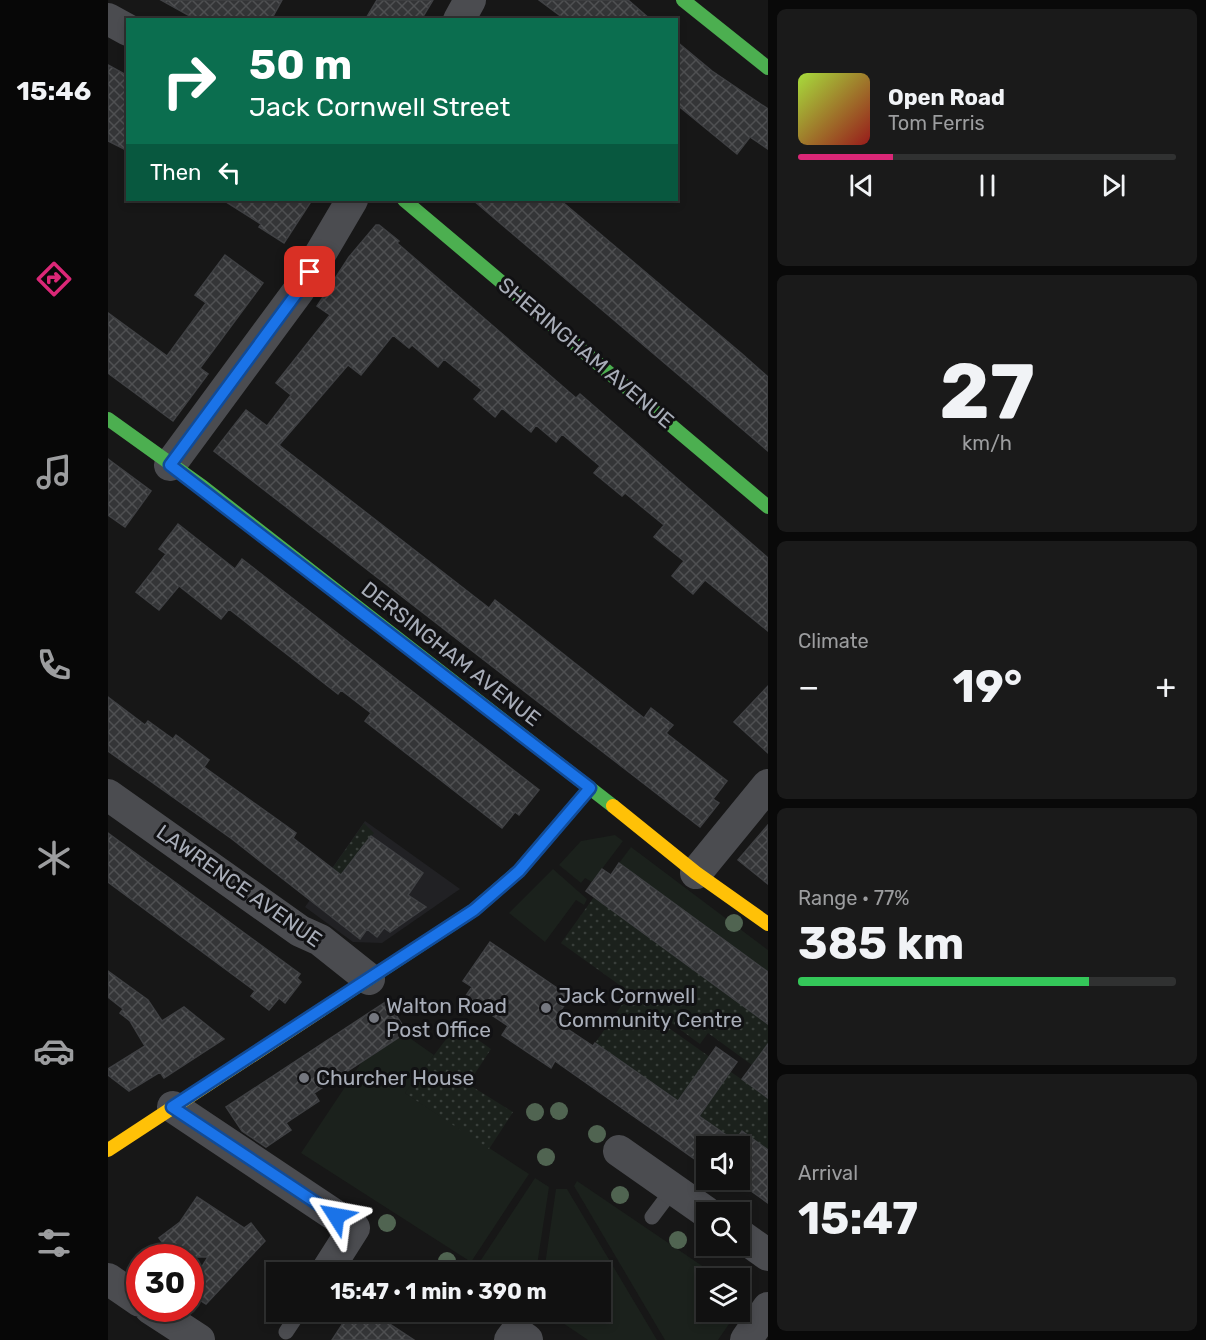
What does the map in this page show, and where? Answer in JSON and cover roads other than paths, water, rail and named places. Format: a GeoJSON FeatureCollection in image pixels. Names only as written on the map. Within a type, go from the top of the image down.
{"type":"FeatureCollection","features":[{"type":"Feature","properties":{"kind":"street"},"geometry":{"type":"LineString","coordinates":[[460,18],[470,0]]}},
{"type":"Feature","properties":{"kind":"street"},"geometry":{"type":"LineString","coordinates":[[683,0],[768,68]]}},
{"type":"Feature","properties":{"kind":"street"},"geometry":{"type":"LineString","coordinates":[[108,19],[126,29]]}},
{"type":"Feature","properties":{"kind":"street"},"geometry":{"type":"LineString","coordinates":[[170,465],[299,290],[351,201]]}},
{"type":"Feature","properties":{"kind":"street","name":"SHERINGHAM AVENUE"},"geometry":{"type":"LineString","coordinates":[[405,201],[768,507]]}},
{"type":"Feature","properties":{"kind":"street","name":"DERSINGHAM AVENUE"},"geometry":{"type":"LineString","coordinates":[[108,419],[590,788],[696,873],[768,924]]}},
{"type":"Feature","properties":{"kind":"street"},"geometry":{"type":"LineString","coordinates":[[696,873],[768,785]]}},
{"type":"Feature","properties":{"kind":"street"},"geometry":{"type":"LineString","coordinates":[[108,1150],[474,910],[519,871],[590,788]]}},
{"type":"Feature","properties":{"kind":"street","name":"LAWRENCE AVENUE"},"geometry":{"type":"LineString","coordinates":[[108,795],[300,931],[320,940],[369,979]]}},
{"type":"Feature","properties":{"kind":"street"},"geometry":{"type":"LineString","coordinates":[[172,1107],[354,1228],[332,1262]]}},
{"type":"Feature","properties":{"kind":"street"},"geometry":{"type":"LineString","coordinates":[[619,1151],[696,1205]]}},
{"type":"Feature","properties":{"kind":"street"},"geometry":{"type":"LineString","coordinates":[[750,1242],[768,1255]]}},
{"type":"Feature","properties":{"kind":"street"},"geometry":{"type":"LineString","coordinates":[[108,1279],[126,1291]]}},
{"type":"Feature","properties":{"kind":"street"},"geometry":{"type":"LineString","coordinates":[[746,1340],[768,1308]]}},
{"type":"Feature","properties":{"kind":"street"},"geometry":{"type":"LineString","coordinates":[[171,1322],[199,1340]]}},
{"type":"Feature","properties":{"kind":"street"},"geometry":{"type":"LineString","coordinates":[[510,1340],[516,1332],[527,1340]]}},
{"type":"Feature","properties":{"kind":"lane"},"geometry":{"type":"LineString","coordinates":[[652,1217],[672,1189]]}},
{"type":"Feature","properties":{"kind":"lane"},"geometry":{"type":"LineString","coordinates":[[286,1332],[293,1322]]}},
{"type":"Feature","properties":{"kind":"place","name":"Jack Cornwell Community Centre"},"geometry":{"type":"Point","coordinates":[546,1008]}},
{"type":"Feature","properties":{"kind":"place","name":"Walton Road Post Office"},"geometry":{"type":"Point","coordinates":[374,1018]}},
{"type":"Feature","properties":{"kind":"place","name":"Churcher House"},"geometry":{"type":"Point","coordinates":[304,1078]}}]}
